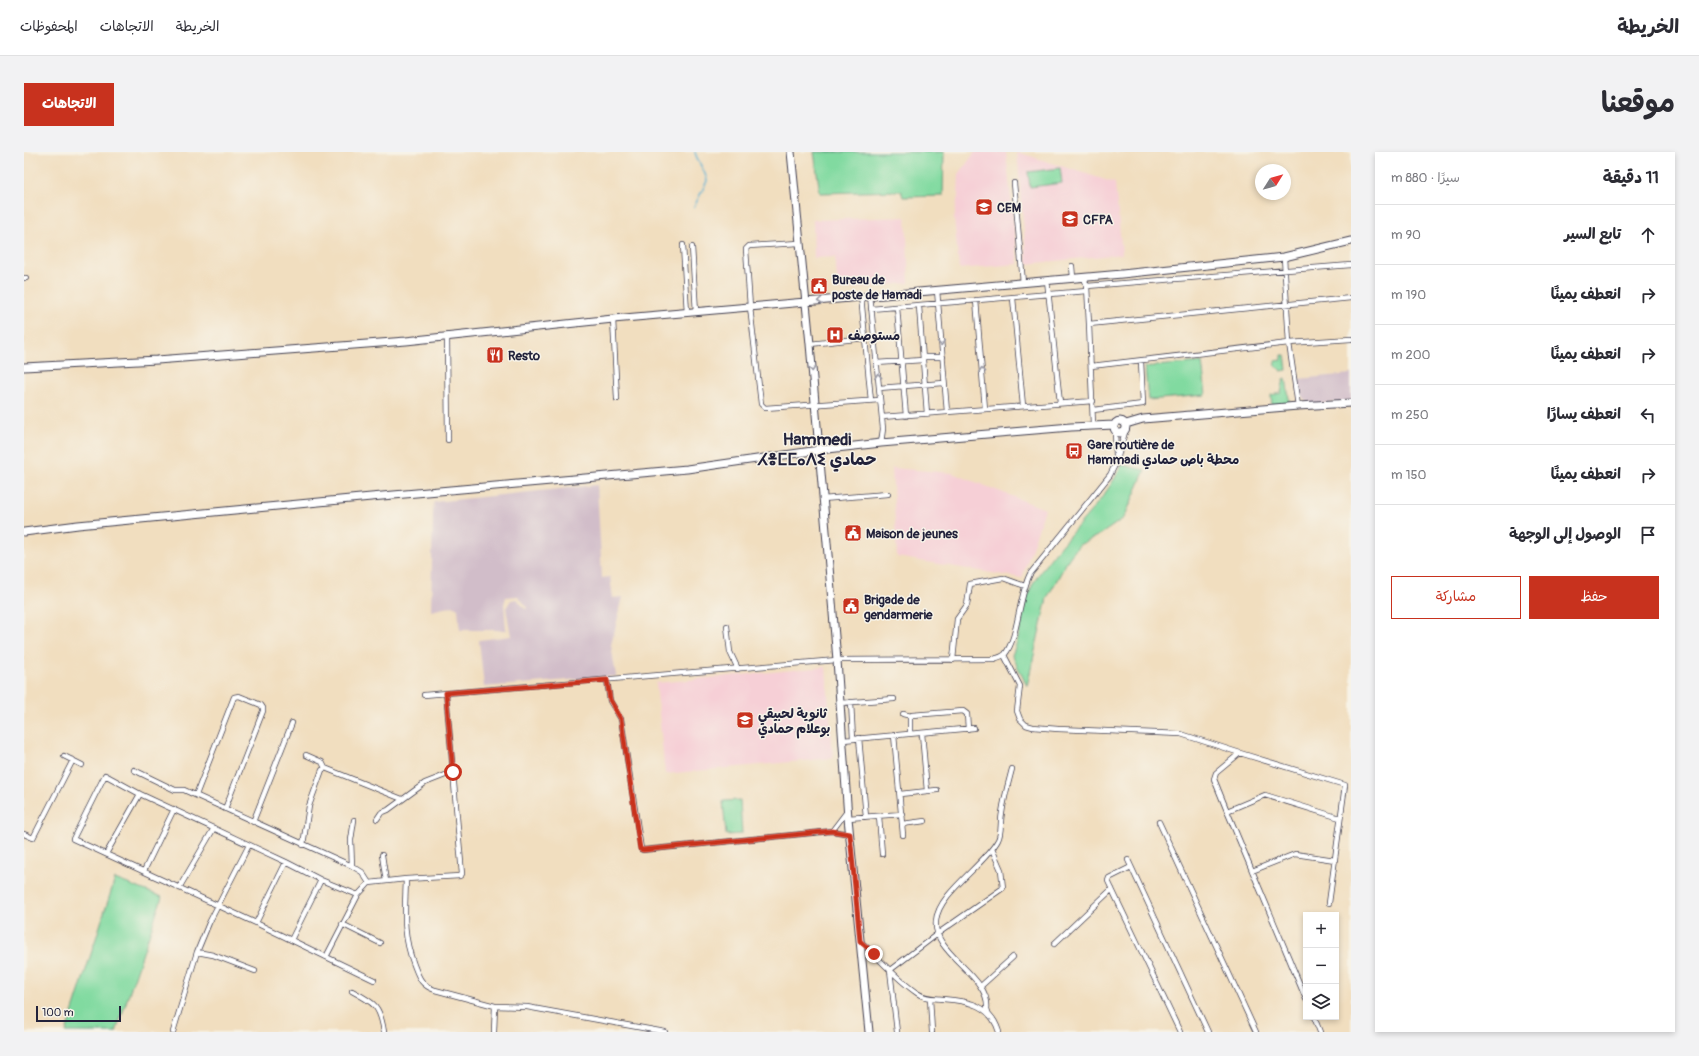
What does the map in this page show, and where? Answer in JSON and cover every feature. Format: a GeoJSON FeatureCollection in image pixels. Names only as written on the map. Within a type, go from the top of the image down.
{"type":"FeatureCollection","features":[{"type":"Feature","properties":{"kind":"main road"},"geometry":{"type":"LineString","coordinates":[[791,152],[810,344],[822,499],[837,660],[848,814],[869,1032]]}},
{"type":"Feature","properties":{"kind":"main road"},"geometry":{"type":"LineString","coordinates":[[24,367],[157,360],[447,337],[613,319],[870,295],[1084,278],[1284,256],[1351,241]]}},
{"type":"Feature","properties":{"kind":"main road"},"geometry":{"type":"LineString","coordinates":[[1115,428],[1120,421],[1126,424],[1143,420],[1298,406],[1351,403]]}},
{"type":"Feature","properties":{"kind":"main road"},"geometry":{"type":"LineString","coordinates":[[24,532],[78,525],[348,499],[687,469],[819,450],[881,443],[1093,425],[1115,428],[1120,434],[1125,432],[1127,429],[1126,424]]}},
{"type":"Feature","properties":{"kind":"street"},"geometry":{"type":"LineString","coordinates":[[1014,183],[1023,283]]}},
{"type":"Feature","properties":{"kind":"street"},"geometry":{"type":"LineString","coordinates":[[799,243],[747,247],[746,249],[750,307],[761,404],[765,408],[880,400]]}},
{"type":"Feature","properties":{"kind":"street"},"geometry":{"type":"LineString","coordinates":[[683,245],[687,313]]}},
{"type":"Feature","properties":{"kind":"street"},"geometry":{"type":"LineString","coordinates":[[692,247],[696,312]]}},
{"type":"Feature","properties":{"kind":"street"},"geometry":{"type":"LineString","coordinates":[[1284,256],[1290,344],[1298,406]]}},
{"type":"Feature","properties":{"kind":"street"},"geometry":{"type":"LineString","coordinates":[[871,309],[1013,298],[1087,288],[1351,265]]}},
{"type":"Feature","properties":{"kind":"street"},"geometry":{"type":"LineString","coordinates":[[1072,266],[1073,278]]}},
{"type":"Feature","properties":{"kind":"street"},"geometry":{"type":"LineString","coordinates":[[1084,278],[1087,288],[1093,425]]}},
{"type":"Feature","properties":{"kind":"street"},"geometry":{"type":"LineString","coordinates":[[1048,280],[1060,403]]}},
{"type":"Feature","properties":{"kind":"street"},"geometry":{"type":"LineString","coordinates":[[937,290],[947,412]]}},
{"type":"Feature","properties":{"kind":"street"},"geometry":{"type":"LineString","coordinates":[[870,295],[883,429],[881,443]]}},
{"type":"Feature","properties":{"kind":"street"},"geometry":{"type":"LineString","coordinates":[[861,296],[871,401]]}},
{"type":"Feature","properties":{"kind":"street"},"geometry":{"type":"LineString","coordinates":[[1013,298],[1023,406]]}},
{"type":"Feature","properties":{"kind":"street"},"geometry":{"type":"LineString","coordinates":[[1089,324],[1351,298]]}},
{"type":"Feature","properties":{"kind":"street"},"geometry":{"type":"LineString","coordinates":[[976,300],[985,409]]}},
{"type":"Feature","properties":{"kind":"street"},"geometry":{"type":"LineString","coordinates":[[919,306],[927,414]]}},
{"type":"Feature","properties":{"kind":"street"},"geometry":{"type":"LineString","coordinates":[[897,307],[906,416]]}},
{"type":"Feature","properties":{"kind":"street"},"geometry":{"type":"LineString","coordinates":[[613,319],[617,399]]}},
{"type":"Feature","properties":{"kind":"street"},"geometry":{"type":"LineString","coordinates":[[447,337],[448,440]]}},
{"type":"Feature","properties":{"kind":"street"},"geometry":{"type":"LineString","coordinates":[[810,344],[865,338]]}},
{"type":"Feature","properties":{"kind":"street"},"geometry":{"type":"LineString","coordinates":[[1091,366],[1290,344],[1351,339]]}},
{"type":"Feature","properties":{"kind":"street"},"geometry":{"type":"LineString","coordinates":[[876,363],[943,357]]}},
{"type":"Feature","properties":{"kind":"street"},"geometry":{"type":"LineString","coordinates":[[1092,410],[1143,404],[1141,361]]}},
{"type":"Feature","properties":{"kind":"street"},"geometry":{"type":"LineString","coordinates":[[879,388],[944,383]]}},
{"type":"Feature","properties":{"kind":"street"},"geometry":{"type":"LineString","coordinates":[[882,417],[1093,401]]}},
{"type":"Feature","properties":{"kind":"street"},"geometry":{"type":"LineString","coordinates":[[1115,428],[1116,463]]}},
{"type":"Feature","properties":{"kind":"street"},"geometry":{"type":"LineString","coordinates":[[424,695],[837,660],[994,659],[1004,655],[1010,645],[1025,586],[1033,570],[1106,480],[1116,463],[1125,432]]}},
{"type":"Feature","properties":{"kind":"street"},"geometry":{"type":"LineString","coordinates":[[822,499],[888,494]]}},
{"type":"Feature","properties":{"kind":"street"},"geometry":{"type":"LineString","coordinates":[[953,660],[957,619],[967,605],[970,584],[1003,578],[1025,586]]}},
{"type":"Feature","properties":{"kind":"street"},"geometry":{"type":"LineString","coordinates":[[727,626],[730,652],[738,669]]}},
{"type":"Feature","properties":{"kind":"street"},"geometry":{"type":"LineString","coordinates":[[1004,655],[1020,686],[1017,711],[1020,719],[1026,725],[1058,730],[1181,734],[1344,785],[1345,787],[1329,903]]}},
{"type":"Feature","properties":{"kind":"street"},"geometry":{"type":"LineString","coordinates":[[607,680],[610,700],[621,719],[640,849],[643,850],[832,831],[850,834]]}},
{"type":"Feature","properties":{"kind":"street"},"geometry":{"type":"LineString","coordinates":[[326,957],[358,895],[370,883],[460,876],[462,874],[446,693]]}},
{"type":"Feature","properties":{"kind":"street"},"geometry":{"type":"LineString","coordinates":[[196,795],[234,697],[238,696],[259,704],[263,708],[263,712],[225,809]]}},
{"type":"Feature","properties":{"kind":"street"},"geometry":{"type":"LineString","coordinates":[[840,703],[894,699]]}},
{"type":"Feature","properties":{"kind":"street"},"geometry":{"type":"LineString","coordinates":[[850,702],[853,739]]}},
{"type":"Feature","properties":{"kind":"street"},"geometry":{"type":"LineString","coordinates":[[903,714],[910,716],[964,711],[967,715],[968,728]]}},
{"type":"Feature","properties":{"kind":"street"},"geometry":{"type":"LineString","coordinates":[[910,716],[910,734]]}},
{"type":"Feature","properties":{"kind":"street"},"geometry":{"type":"LineString","coordinates":[[253,822],[292,723]]}},
{"type":"Feature","properties":{"kind":"street"},"geometry":{"type":"LineString","coordinates":[[843,740],[974,728]]}},
{"type":"Feature","properties":{"kind":"street"},"geometry":{"type":"LineString","coordinates":[[922,733],[927,791]]}},
{"type":"Feature","properties":{"kind":"street"},"geometry":{"type":"LineString","coordinates":[[894,735],[903,836]]}},
{"type":"Feature","properties":{"kind":"street"},"geometry":{"type":"LineString","coordinates":[[859,738],[866,817]]}},
{"type":"Feature","properties":{"kind":"street"},"geometry":{"type":"LineString","coordinates":[[1240,753],[1214,776],[1227,811],[1303,992]]}},
{"type":"Feature","properties":{"kind":"street"},"geometry":{"type":"LineString","coordinates":[[303,845],[309,806],[323,769],[322,762],[306,755]]}},
{"type":"Feature","properties":{"kind":"street"},"geometry":{"type":"LineString","coordinates":[[64,756],[82,765]]}},
{"type":"Feature","properties":{"kind":"street"},"geometry":{"type":"LineString","coordinates":[[24,834],[33,838],[73,760]]}},
{"type":"Feature","properties":{"kind":"street"},"geometry":{"type":"LineString","coordinates":[[323,769],[402,799]]}},
{"type":"Feature","properties":{"kind":"street"},"geometry":{"type":"LineString","coordinates":[[988,1012],[986,1009],[988,1001],[981,986],[936,935],[936,920],[950,893],[992,849],[999,839],[1002,812],[1012,769]]}},
{"type":"Feature","properties":{"kind":"street"},"geometry":{"type":"LineString","coordinates":[[134,770],[175,790],[184,790],[196,795],[352,866],[362,872],[370,883]]}},
{"type":"Feature","properties":{"kind":"street"},"geometry":{"type":"LineString","coordinates":[[377,819],[381,813],[388,810],[426,783],[453,772]]}},
{"type":"Feature","properties":{"kind":"street"},"geometry":{"type":"LineString","coordinates":[[358,895],[321,880],[286,862],[140,794],[105,774],[73,839],[218,905],[374,980]]}},
{"type":"Feature","properties":{"kind":"street"},"geometry":{"type":"LineString","coordinates":[[900,794],[937,790]]}},
{"type":"Feature","properties":{"kind":"street"},"geometry":{"type":"LineString","coordinates":[[106,854],[140,794]]}},
{"type":"Feature","properties":{"kind":"street"},"geometry":{"type":"LineString","coordinates":[[1227,811],[1265,795],[1340,818]]}},
{"type":"Feature","properties":{"kind":"street"},"geometry":{"type":"LineString","coordinates":[[144,871],[174,809]]}},
{"type":"Feature","properties":{"kind":"street"},"geometry":{"type":"LineString","coordinates":[[832,831],[848,814],[866,817],[902,814]]}},
{"type":"Feature","properties":{"kind":"street"},"geometry":{"type":"LineString","coordinates":[[880,816],[882,854]]}},
{"type":"Feature","properties":{"kind":"street"},"geometry":{"type":"LineString","coordinates":[[352,866],[351,840],[354,820]]}},
{"type":"Feature","properties":{"kind":"street"},"geometry":{"type":"LineString","coordinates":[[902,824],[925,821]]}},
{"type":"Feature","properties":{"kind":"street"},"geometry":{"type":"LineString","coordinates":[[1159,822],[1256,1032]]}},
{"type":"Feature","properties":{"kind":"street"},"geometry":{"type":"LineString","coordinates":[[179,888],[214,828]]}},
{"type":"Feature","properties":{"kind":"street"},"geometry":{"type":"LineString","coordinates":[[173,1032],[197,952],[218,905],[249,845]]}},
{"type":"Feature","properties":{"kind":"street"},"geometry":{"type":"LineString","coordinates":[[890,970],[936,935],[1003,888],[1000,870],[992,849]]}},
{"type":"Feature","properties":{"kind":"street"},"geometry":{"type":"LineString","coordinates":[[1252,871],[1295,854],[1334,860]]}},
{"type":"Feature","properties":{"kind":"street"},"geometry":{"type":"LineString","coordinates":[[382,855],[386,881]]}},
{"type":"Feature","properties":{"kind":"street"},"geometry":{"type":"LineString","coordinates":[[1128,860],[1208,1032]]}},
{"type":"Feature","properties":{"kind":"street"},"geometry":{"type":"LineString","coordinates":[[256,923],[286,862]]}},
{"type":"Feature","properties":{"kind":"street"},"geometry":{"type":"LineString","coordinates":[[1131,867],[1109,878],[1108,881],[1180,1032]]}},
{"type":"Feature","properties":{"kind":"street"},"geometry":{"type":"LineString","coordinates":[[406,879],[404,926],[409,952],[421,982],[426,986],[435,990],[495,1006],[527,1007],[665,1032]]}},
{"type":"Feature","properties":{"kind":"street"},"geometry":{"type":"LineString","coordinates":[[291,940],[321,880]]}},
{"type":"Feature","properties":{"kind":"street"},"geometry":{"type":"LineString","coordinates":[[1054,944],[1112,889]]}},
{"type":"Feature","properties":{"kind":"street"},"geometry":{"type":"LineString","coordinates":[[342,924],[380,943]]}},
{"type":"Feature","properties":{"kind":"street"},"geometry":{"type":"LineString","coordinates":[[860,941],[904,984],[918,994],[930,998],[963,1001],[980,1007],[993,1017],[999,1032]]}},
{"type":"Feature","properties":{"kind":"street"},"geometry":{"type":"LineString","coordinates":[[197,952],[213,955],[255,971]]}},
{"type":"Feature","properties":{"kind":"street"},"geometry":{"type":"LineString","coordinates":[[981,986],[1013,957]]}},
{"type":"Feature","properties":{"kind":"street"},"geometry":{"type":"LineString","coordinates":[[890,970],[897,1032]]}},
{"type":"Feature","properties":{"kind":"street"},"geometry":{"type":"LineString","coordinates":[[352,991],[368,999],[376,1006],[382,1015],[384,1032]]}},
{"type":"Feature","properties":{"kind":"street"},"geometry":{"type":"LineString","coordinates":[[930,998],[932,1032]]}},
{"type":"Feature","properties":{"kind":"street"},"geometry":{"type":"LineString","coordinates":[[494,1032],[495,1006]]}},
{"type":"Feature","properties":{"kind":"street"},"geometry":{"type":"LineString","coordinates":[[1315,1020],[1320,1032]]}},
{"type":"Feature","properties":{"kind":"shaded area","name":"CEM"},"geometry":{"type":"Polygon","coordinates":[[[975,152],[1006,152],[1018,264],[959,269],[954,218],[958,196],[959,174],[975,152]]]}},
{"type":"Feature","properties":{"kind":"shaded area","name":"CFPA"},"geometry":{"type":"Polygon","coordinates":[[[1017,152],[1115,183],[1122,254],[1027,264],[1017,152]]]}},
{"type":"Feature","properties":{"kind":"shaded area"},"geometry":{"type":"Polygon","coordinates":[[[906,217],[909,283],[838,290],[835,257],[814,258],[813,220],[906,217]]]}},
{"type":"Feature","properties":{"kind":"shaded area"},"geometry":{"type":"Polygon","coordinates":[[[1351,374],[1351,401],[1309,405],[1300,394],[1298,379],[1351,374]]]}},
{"type":"Feature","properties":{"kind":"shaded area"},"geometry":{"type":"Polygon","coordinates":[[[892,468],[952,473],[1045,509],[1022,578],[897,557],[892,468]]]}},
{"type":"Feature","properties":{"kind":"shaded area"},"geometry":{"type":"Polygon","coordinates":[[[597,485],[602,578],[610,577],[613,598],[623,597],[611,645],[616,676],[484,687],[479,640],[511,636],[506,608],[511,600],[517,599],[525,609],[528,608],[518,596],[506,597],[504,604],[506,630],[460,630],[458,609],[453,606],[431,611],[434,502],[597,485]]]}},
{"type":"Feature","properties":{"kind":"shaded area","name":"ثانوية لحبيقي بوعلام حمادي"},"geometry":{"type":"Polygon","coordinates":[[[826,667],[833,758],[665,774],[656,683],[826,667]]]}},
{"type":"Feature","properties":{"kind":"green space"},"geometry":{"type":"Polygon","coordinates":[[[814,152],[944,152],[943,196],[903,197],[901,191],[820,193],[814,152]]]}},
{"type":"Feature","properties":{"kind":"green space"},"geometry":{"type":"Polygon","coordinates":[[[1060,168],[1062,183],[1030,187],[1028,172],[1060,168]]]}},
{"type":"Feature","properties":{"kind":"green space"},"geometry":{"type":"Polygon","coordinates":[[[1282,355],[1285,355],[1287,370],[1281,371],[1276,366],[1275,361],[1282,360],[1282,355]]]}},
{"type":"Feature","properties":{"kind":"green space"},"geometry":{"type":"Polygon","coordinates":[[[1202,362],[1206,395],[1148,400],[1145,367],[1202,362]]]}},
{"type":"Feature","properties":{"kind":"green space"},"geometry":{"type":"Polygon","coordinates":[[[1286,378],[1290,406],[1272,408],[1271,395],[1281,393],[1284,379],[1286,378]]]}},
{"type":"Feature","properties":{"kind":"green space"},"geometry":{"type":"Polygon","coordinates":[[[1122,465],[1145,470],[1124,518],[1101,534],[1079,545],[1069,558],[1047,598],[1027,686],[1012,655],[1016,646],[1024,609],[1030,591],[1034,582],[1055,552],[1103,496],[1122,465]]]}},
{"type":"Feature","properties":{"kind":"green space"},"geometry":{"type":"Polygon","coordinates":[[[740,800],[742,834],[726,835],[723,801],[740,800]]]}},
{"type":"Feature","properties":{"kind":"green space"},"geometry":{"type":"Polygon","coordinates":[[[115,879],[162,897],[116,1032],[66,1032],[115,879]]]}},
{"type":"Feature","properties":{"kind":"waterway"},"geometry":{"type":"LineString","coordinates":[[694,207],[707,181],[695,152]]}},
{"type":"Feature","properties":{"kind":"place","name":"CEM"},"geometry":{"type":"Point","coordinates":[984,207]}},
{"type":"Feature","properties":{"kind":"place","name":"CFPA"},"geometry":{"type":"Point","coordinates":[1070,219]}},
{"type":"Feature","properties":{"kind":"place","name":"Bureau de poste de Hamadi"},"geometry":{"type":"Point","coordinates":[819,286]}},
{"type":"Feature","properties":{"kind":"place","name":"مستوصف"},"geometry":{"type":"Point","coordinates":[835,335]}},
{"type":"Feature","properties":{"kind":"place","name":"Resto"},"geometry":{"type":"Point","coordinates":[495,355]}},
{"type":"Feature","properties":{"kind":"place","name":"Gare routière de Hammadi محطة باص حمادي"},"geometry":{"type":"Point","coordinates":[1074,451]}},
{"type":"Feature","properties":{"kind":"place","name":"Maison de jeunes"},"geometry":{"type":"Point","coordinates":[853,533]}},
{"type":"Feature","properties":{"kind":"place","name":"Brigade de gendarmerie"},"geometry":{"type":"Point","coordinates":[851,606]}},
{"type":"Feature","properties":{"kind":"place","name":"ثانوية لحبيقي بوعلام حمادي"},"geometry":{"type":"Point","coordinates":[745,720]}},
{"type":"Feature","properties":{"kind":"district","name":"Hammedi ⵃⴻⵎⵎⴰⴷⵉ حمادي"},"geometry":{"type":"Point","coordinates":[817,449]}},
{"type":"Feature","properties":{"kind":"route"},"geometry":{"type":"LineString","coordinates":[[453,772],[446,693],[607,680],[610,700],[621,719],[640,849],[643,850],[832,831],[850,834],[860,941],[874,954]]}}]}
